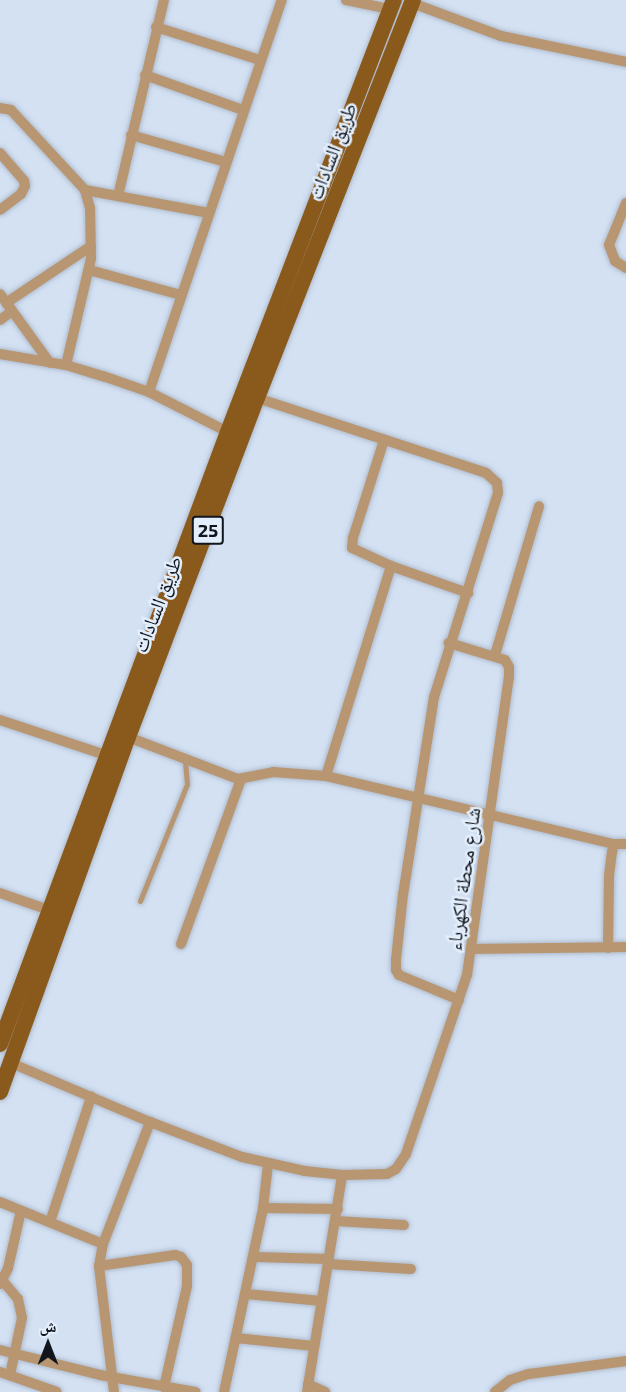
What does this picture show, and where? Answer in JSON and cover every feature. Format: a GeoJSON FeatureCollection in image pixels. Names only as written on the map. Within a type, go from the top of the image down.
{"type":"FeatureCollection","features":[{"type":"Feature","properties":{"kind":"main road","name":"طريق السادات"},"geometry":{"type":"LineString","coordinates":[[0,1044],[106,755],[257,398],[413,1]]}},
{"type":"Feature","properties":{"kind":"main road","name":"طريق السادات"},"geometry":{"type":"LineString","coordinates":[[0,1092],[128,738],[228,432],[392,5]]}},
{"type":"Feature","properties":{"kind":"street"},"geometry":{"type":"LineString","coordinates":[[118,196],[164,0]]}},
{"type":"Feature","properties":{"kind":"street"},"geometry":{"type":"LineString","coordinates":[[149,392],[282,0]]}},
{"type":"Feature","properties":{"kind":"street"},"geometry":{"type":"LineString","coordinates":[[346,0],[392,5]]}},
{"type":"Feature","properties":{"kind":"street"},"geometry":{"type":"LineString","coordinates":[[413,1],[501,36],[626,62]]}},
{"type":"Feature","properties":{"kind":"street"},"geometry":{"type":"LineString","coordinates":[[156,27],[260,60]]}},
{"type":"Feature","properties":{"kind":"street"},"geometry":{"type":"LineString","coordinates":[[145,75],[243,110]]}},
{"type":"Feature","properties":{"kind":"street"},"geometry":{"type":"LineString","coordinates":[[0,108],[11,110],[85,189],[90,208],[91,246],[88,270],[66,365]]}},
{"type":"Feature","properties":{"kind":"street"},"geometry":{"type":"LineString","coordinates":[[131,135],[226,162]]}},
{"type":"Feature","properties":{"kind":"street"},"geometry":{"type":"LineString","coordinates":[[0,153],[24,181],[25,186],[21,194],[0,210]]}},
{"type":"Feature","properties":{"kind":"street"},"geometry":{"type":"LineString","coordinates":[[85,189],[209,213]]}},
{"type":"Feature","properties":{"kind":"street"},"geometry":{"type":"LineString","coordinates":[[626,203],[609,245],[615,261],[626,268]]}},
{"type":"Feature","properties":{"kind":"street"},"geometry":{"type":"LineString","coordinates":[[0,320],[6,303],[91,246]]}},
{"type":"Feature","properties":{"kind":"street"},"geometry":{"type":"LineString","coordinates":[[88,270],[181,295]]}},
{"type":"Feature","properties":{"kind":"street"},"geometry":{"type":"LineString","coordinates":[[6,303],[50,363]]}},
{"type":"Feature","properties":{"kind":"street"},"geometry":{"type":"LineString","coordinates":[[0,354],[66,365],[149,392],[228,432]]}},
{"type":"Feature","properties":{"kind":"street"},"geometry":{"type":"LineString","coordinates":[[257,398],[486,473],[498,483],[498,493],[468,593],[449,643],[434,697],[403,894],[396,970],[399,975],[459,1000]]}},
{"type":"Feature","properties":{"kind":"street"},"geometry":{"type":"LineString","coordinates":[[384,440],[351,543],[354,551],[468,593]]}},
{"type":"Feature","properties":{"kind":"street"},"geometry":{"type":"LineString","coordinates":[[449,643],[495,655],[539,506]]}},
{"type":"Feature","properties":{"kind":"street"},"geometry":{"type":"LineString","coordinates":[[326,776],[391,566]]}},
{"type":"Feature","properties":{"kind":"street","name":"شارع محطة الكهرباء"},"geometry":{"type":"LineString","coordinates":[[342,1175],[387,1174],[396,1170],[406,1154],[459,1000],[472,949],[509,677],[509,667],[505,660],[495,655]]}},
{"type":"Feature","properties":{"kind":"street"},"geometry":{"type":"LineString","coordinates":[[0,720],[106,755]]}},
{"type":"Feature","properties":{"kind":"street"},"geometry":{"type":"LineString","coordinates":[[128,738],[241,779],[273,772],[326,776],[614,844],[626,844]]}},
{"type":"Feature","properties":{"kind":"street"},"geometry":{"type":"LineString","coordinates":[[182,944],[241,779]]}},
{"type":"Feature","properties":{"kind":"street"},"geometry":{"type":"LineString","coordinates":[[608,948],[609,876],[614,844]]}},
{"type":"Feature","properties":{"kind":"street"},"geometry":{"type":"LineString","coordinates":[[0,893],[49,910]]}},
{"type":"Feature","properties":{"kind":"street"},"geometry":{"type":"LineString","coordinates":[[472,949],[626,947]]}},
{"type":"Feature","properties":{"kind":"street"},"geometry":{"type":"LineString","coordinates":[[11,1063],[91,1098],[242,1157],[268,1164],[342,1175],[307,1388],[325,1392]]}},
{"type":"Feature","properties":{"kind":"street"},"geometry":{"type":"LineString","coordinates":[[50,1222],[91,1098]]}},
{"type":"Feature","properties":{"kind":"street"},"geometry":{"type":"LineString","coordinates":[[114,1392],[99,1266],[103,1244],[150,1122]]}},
{"type":"Feature","properties":{"kind":"street"},"geometry":{"type":"LineString","coordinates":[[224,1392],[264,1208],[268,1164]]}},
{"type":"Feature","properties":{"kind":"street"},"geometry":{"type":"LineString","coordinates":[[0,1202],[103,1244]]}},
{"type":"Feature","properties":{"kind":"street"},"geometry":{"type":"LineString","coordinates":[[264,1208],[338,1209]]}},
{"type":"Feature","properties":{"kind":"street"},"geometry":{"type":"LineString","coordinates":[[21,1210],[8,1268],[1,1282],[21,1308],[22,1318],[15,1355],[5,1374],[57,1392]]}},
{"type":"Feature","properties":{"kind":"street"},"geometry":{"type":"LineString","coordinates":[[336,1221],[404,1225]]}},
{"type":"Feature","properties":{"kind":"street"},"geometry":{"type":"LineString","coordinates":[[99,1266],[175,1255],[182,1257],[187,1264],[187,1286],[164,1387]]}},
{"type":"Feature","properties":{"kind":"street"},"geometry":{"type":"LineString","coordinates":[[254,1257],[411,1269]]}},
{"type":"Feature","properties":{"kind":"street"},"geometry":{"type":"LineString","coordinates":[[246,1294],[322,1301]]}},
{"type":"Feature","properties":{"kind":"street"},"geometry":{"type":"LineString","coordinates":[[236,1338],[314,1346]]}},
{"type":"Feature","properties":{"kind":"street"},"geometry":{"type":"LineString","coordinates":[[0,1350],[113,1378],[136,1387],[164,1387],[196,1392]]}},
{"type":"Feature","properties":{"kind":"street"},"geometry":{"type":"LineString","coordinates":[[495,1392],[510,1380],[529,1374],[626,1361]]}},
{"type":"Feature","properties":{"kind":"street"},"geometry":{"type":"LineString","coordinates":[[510,1380],[511,1392]]}},
{"type":"Feature","properties":{"kind":"lane"},"geometry":{"type":"LineString","coordinates":[[141,901],[187,784],[185,758]]}}]}
